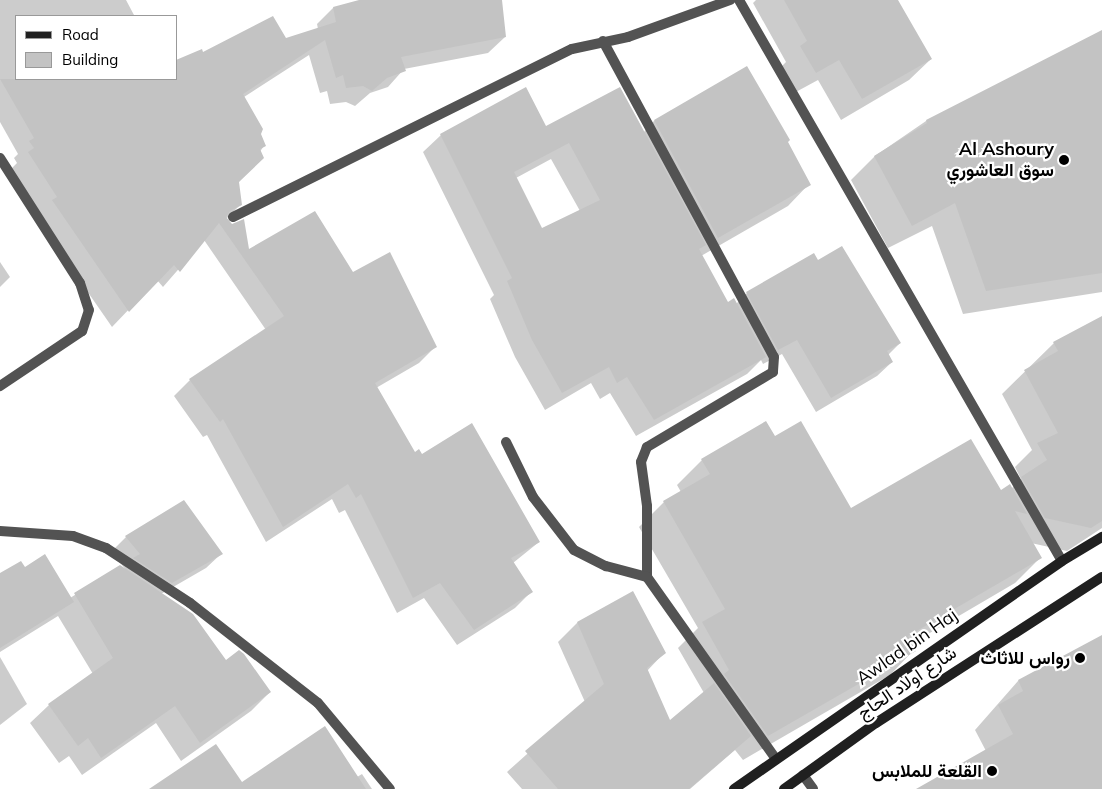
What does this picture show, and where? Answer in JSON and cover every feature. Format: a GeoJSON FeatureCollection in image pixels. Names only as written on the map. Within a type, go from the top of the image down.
{"type":"FeatureCollection","features":[{"type":"Feature","properties":{"kind":"main road","name":"Awlad bin Haj"},"geometry":{"type":"LineString","coordinates":[[734,789],[775,758],[1062,561],[1102,537]]}},
{"type":"Feature","properties":{"kind":"main road","name":"شارع اولاد الحاج"},"geometry":{"type":"LineString","coordinates":[[784,789],[876,722],[1102,577]]}},
{"type":"Feature","properties":{"kind":"street"},"geometry":{"type":"LineString","coordinates":[[234,216],[572,49],[628,37],[730,0]]}},
{"type":"Feature","properties":{"kind":"street"},"geometry":{"type":"LineString","coordinates":[[739,0],[1062,561]]}},
{"type":"Feature","properties":{"kind":"street"},"geometry":{"type":"LineString","coordinates":[[603,41],[774,357],[773,372],[647,447],[641,462],[647,506],[647,577],[775,758]]}},
{"type":"Feature","properties":{"kind":"street"},"geometry":{"type":"LineString","coordinates":[[0,158],[80,283],[89,310],[82,331],[0,386]]}},
{"type":"Feature","properties":{"kind":"street"},"geometry":{"type":"LineString","coordinates":[[506,442],[533,497],[574,550],[606,566],[647,577]]}},
{"type":"Feature","properties":{"kind":"street"},"geometry":{"type":"LineString","coordinates":[[0,531],[73,536],[114,553],[190,603],[318,703],[390,789]]}},
{"type":"Feature","properties":{"kind":"street"},"geometry":{"type":"LineString","coordinates":[[803,775],[813,789]]}},
{"type":"Feature","properties":{"kind":"building"},"geometry":{"type":"Polygon","coordinates":[[[359,0],[502,0],[506,37],[401,57],[406,71],[387,78],[372,91],[363,86],[346,88],[343,75],[336,78],[325,40],[243,94],[263,129],[261,134],[266,146],[260,149],[264,158],[239,182],[242,205],[230,211],[226,217],[232,224],[244,219],[249,249],[315,211],[353,272],[390,252],[437,347],[375,383],[415,452],[419,449],[422,454],[472,423],[540,542],[511,558],[533,592],[474,630],[440,583],[413,598],[361,494],[356,498],[348,484],[283,527],[223,419],[220,422],[189,379],[284,316],[219,223],[180,272],[174,265],[129,312],[52,200],[57,197],[28,152],[34,148],[29,141],[34,138],[0,79],[178,80],[178,59],[202,49],[203,52],[273,16],[286,38],[336,22],[333,7],[359,0]]]}},
{"type":"Feature","properties":{"kind":"building"},"geometry":{"type":"Polygon","coordinates":[[[784,0],[898,0],[932,59],[862,99],[839,60],[816,73],[800,46],[807,41],[784,0]]]}},
{"type":"Feature","properties":{"kind":"building"},"geometry":{"type":"Polygon","coordinates":[[[1102,30],[1102,273],[986,291],[955,203],[912,226],[874,156],[927,123],[926,120],[1102,30]]]}},
{"type":"Feature","properties":{"kind":"building"},"geometry":{"type":"Polygon","coordinates":[[[747,66],[790,140],[788,142],[811,185],[718,238],[654,120],[747,66]]]}},
{"type":"Feature","properties":{"kind":"building"},"geometry":{"type":"Polygon","coordinates":[[[526,87],[546,126],[620,87],[706,245],[699,249],[728,302],[734,298],[766,357],[654,420],[627,377],[617,383],[609,367],[562,393],[532,340],[507,281],[512,278],[440,134],[526,87]],[[569,143],[514,172],[542,228],[600,200],[569,143]]]}},
{"type":"Feature","properties":{"kind":"building"},"geometry":{"type":"Polygon","coordinates":[[[842,246],[901,343],[887,351],[893,362],[831,398],[797,340],[778,350],[746,292],[814,253],[818,260],[842,246]]]}},
{"type":"Feature","properties":{"kind":"building"},"geometry":{"type":"Polygon","coordinates":[[[1102,316],[1102,521],[1091,528],[1045,518],[1021,477],[1047,460],[1037,443],[1058,433],[1024,370],[1058,351],[1053,342],[1102,316]]]}},
{"type":"Feature","properties":{"kind":"building"},"geometry":{"type":"Polygon","coordinates":[[[766,421],[775,436],[801,421],[851,508],[971,439],[1001,490],[1010,484],[1027,514],[1015,511],[1042,558],[908,636],[916,651],[768,736],[724,674],[729,670],[702,622],[725,609],[663,501],[710,474],[701,459],[766,421]]]}},
{"type":"Feature","properties":{"kind":"building"},"geometry":{"type":"Polygon","coordinates":[[[184,500],[223,554],[172,583],[133,558],[140,554],[125,536],[184,500]]]}},
{"type":"Feature","properties":{"kind":"building"},"geometry":{"type":"Polygon","coordinates":[[[45,554],[74,602],[0,648],[0,573],[21,561],[25,567],[45,554]]]}},
{"type":"Feature","properties":{"kind":"building"},"geometry":{"type":"Polygon","coordinates":[[[120,565],[193,614],[226,660],[239,650],[244,654],[271,692],[200,743],[175,706],[101,758],[88,738],[78,746],[48,704],[113,658],[74,593],[120,565]]]}},
{"type":"Feature","properties":{"kind":"building"},"geometry":{"type":"Polygon","coordinates":[[[633,591],[666,653],[647,668],[670,720],[714,683],[751,736],[689,789],[558,789],[525,751],[604,684],[577,622],[633,591]]]}},
{"type":"Feature","properties":{"kind":"building"},"geometry":{"type":"Polygon","coordinates":[[[1102,635],[1102,789],[916,789],[1013,734],[998,705],[1023,691],[1018,680],[1102,635]]]}},
{"type":"Feature","properties":{"kind":"building"},"geometry":{"type":"Polygon","coordinates":[[[325,726],[366,789],[149,789],[216,744],[242,782],[325,726]]]}},
{"type":"Feature","properties":{"kind":"place","name":"Al Ashoury سوق العاشوري"},"geometry":{"type":"Point","coordinates":[1064,160]}},
{"type":"Feature","properties":{"kind":"place","name":"رواس للاثاث"},"geometry":{"type":"Point","coordinates":[1080,658]}},
{"type":"Feature","properties":{"kind":"place","name":"القلعة للملابس"},"geometry":{"type":"Point","coordinates":[992,771]}}]}
